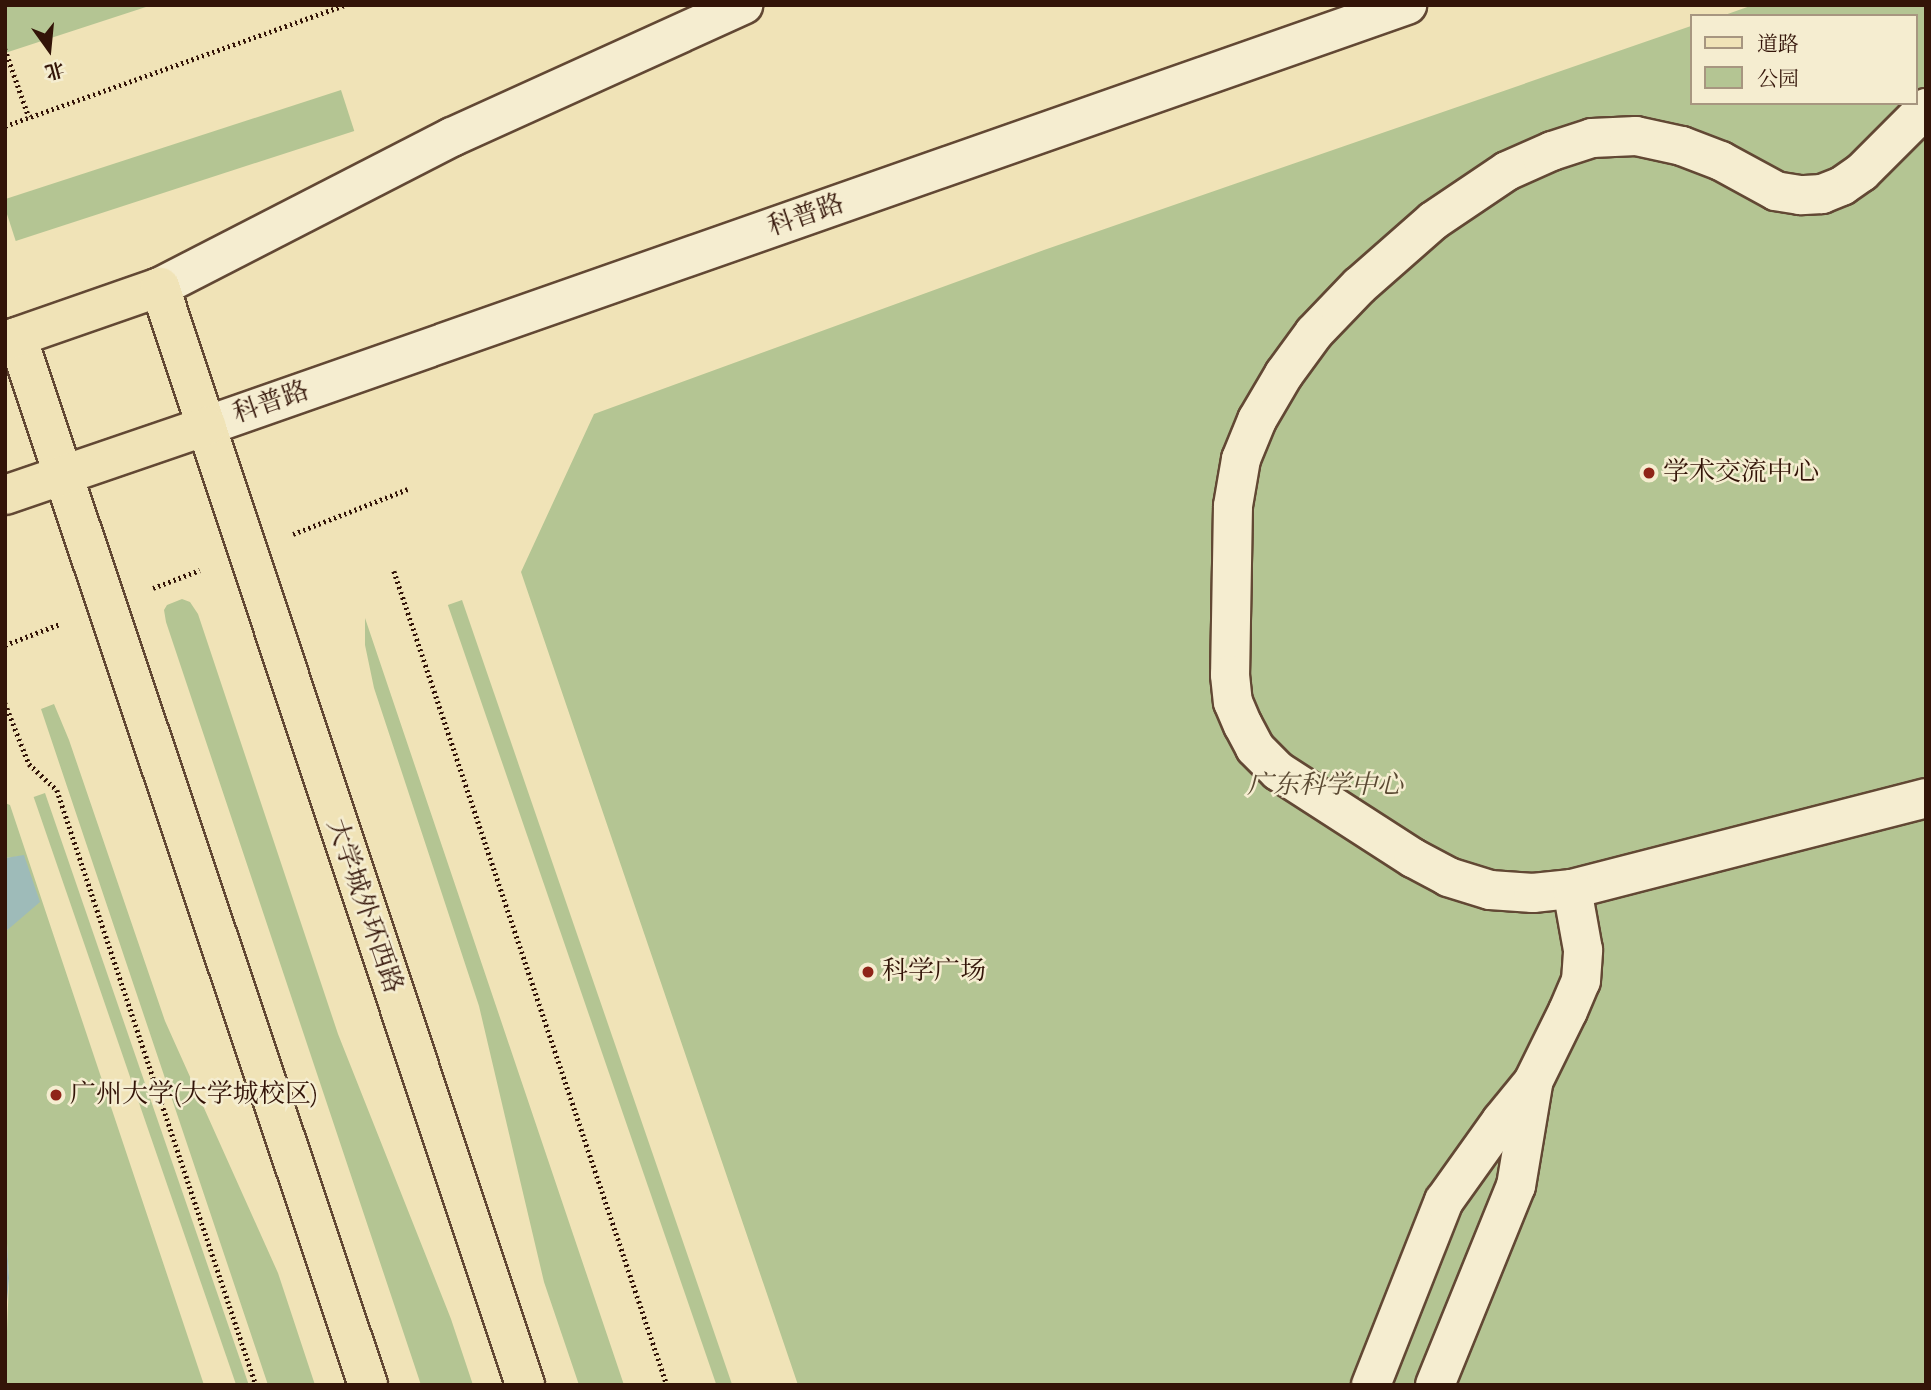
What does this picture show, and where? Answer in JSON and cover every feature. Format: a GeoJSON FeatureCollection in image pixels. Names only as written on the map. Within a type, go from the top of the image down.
{"type":"FeatureCollection","features":[{"type":"Feature","properties":{"kind":"main road"},"geometry":{"type":"LineString","coordinates":[[160,287],[11,339],[62,475],[368,1385]]}},
{"type":"Feature","properties":{"kind":"main road","name":"大学城外环西路"},"geometry":{"type":"LineString","coordinates":[[160,287],[525,1385]]}},
{"type":"Feature","properties":{"kind":"main road"},"geometry":{"type":"LineString","coordinates":[[5,495],[206,426]]}},
{"type":"Feature","properties":{"kind":"street"},"geometry":{"type":"LineString","coordinates":[[160,287],[452,137],[743,5]]}},
{"type":"Feature","properties":{"kind":"street","name":"科普路"},"geometry":{"type":"LineString","coordinates":[[206,426],[1407,5]]}},
{"type":"Feature","properties":{"kind":"street"},"geometry":{"type":"LineString","coordinates":[[1926,108],[1862,172],[1842,186],[1822,194],[1800,195],[1776,191],[1721,160],[1682,146],[1636,136],[1592,138],[1552,151],[1507,171],[1433,221],[1359,286],[1314,333],[1284,374],[1257,420],[1241,459],[1233,506],[1230,675],[1233,702],[1255,748],[1278,771],[1448,877],[1490,890],[1533,894],[1572,889],[1926,798]]}},
{"type":"Feature","properties":{"kind":"street"},"geometry":{"type":"LineString","coordinates":[[1435,1385],[1516,1186],[1534,1082],[1581,981],[1583,950],[1572,889]]}},
{"type":"Feature","properties":{"kind":"street"},"geometry":{"type":"LineString","coordinates":[[1371,1385],[1444,1202],[1501,1121],[1534,1082]]}},
{"type":"Feature","properties":{"kind":"path"},"geometry":{"type":"LineString","coordinates":[[5,126],[345,5]]}},
{"type":"Feature","properties":{"kind":"path"},"geometry":{"type":"LineString","coordinates":[[5,49],[29,117]]}},
{"type":"Feature","properties":{"kind":"path"},"geometry":{"type":"LineString","coordinates":[[394,571],[667,1385]]}},
{"type":"Feature","properties":{"kind":"path"},"geometry":{"type":"LineString","coordinates":[[5,702],[29,764],[57,790],[256,1385]]}},
{"type":"Feature","properties":{"kind":"green space"},"geometry":{"type":"Polygon","coordinates":[[[5,5],[152,5],[5,53],[5,5]]]}},
{"type":"Feature","properties":{"kind":"green space","name":"广东科学中心"},"geometry":{"type":"Polygon","coordinates":[[[1753,5],[1926,5],[1926,1385],[798,1385],[521,572],[594,414],[1044,250],[1689,27],[1689,105],[1917,105],[1917,14],[1728,14],[1753,5]]]}},
{"type":"Feature","properties":{"kind":"green space"},"geometry":{"type":"Polygon","coordinates":[[[341,90],[354,131],[16,241],[5,208],[5,199],[341,90]]]}},
{"type":"Feature","properties":{"kind":"green space"},"geometry":{"type":"Polygon","coordinates":[[[182,599],[190,602],[198,614],[338,1034],[451,1319],[473,1385],[421,1385],[166,622],[164,610],[167,605],[182,599]]]}},
{"type":"Feature","properties":{"kind":"green space"},"geometry":{"type":"Polygon","coordinates":[[[462,600],[732,1383],[716,1385],[448,605],[462,600]]]}},
{"type":"Feature","properties":{"kind":"green space"},"geometry":{"type":"Polygon","coordinates":[[[365,618],[624,1385],[579,1385],[544,1282],[479,1006],[374,688],[365,645],[365,618]]]}},
{"type":"Feature","properties":{"kind":"green space"},"geometry":{"type":"Polygon","coordinates":[[[54,704],[69,740],[165,1021],[278,1273],[315,1385],[268,1385],[41,709],[54,704]]]}},
{"type":"Feature","properties":{"kind":"green space"},"geometry":{"type":"Polygon","coordinates":[[[45,793],[248,1384],[236,1385],[34,797],[45,793]]]}},
{"type":"Feature","properties":{"kind":"green space","name":"广州大学(大学城校区)"},"geometry":{"type":"Polygon","coordinates":[[[5,803],[10,805],[204,1385],[5,1385],[9,1278],[5,1209],[5,932],[16,921],[24,856],[5,858],[5,803]]]}},
{"type":"Feature","properties":{"kind":"water"},"geometry":{"type":"Polygon","coordinates":[[[24,855],[40,902],[5,932],[5,858],[24,855]]]}},
{"type":"Feature","properties":{"kind":"water"},"geometry":{"type":"Polygon","coordinates":[[[5,1209],[9,1278],[5,1325],[5,1209]]]}},
{"type":"Feature","properties":{"kind":"place","name":"学术交流中心"},"geometry":{"type":"Point","coordinates":[1649,473]}},
{"type":"Feature","properties":{"kind":"place","name":"科学广场"},"geometry":{"type":"Point","coordinates":[868,972]}},
{"type":"Feature","properties":{"kind":"place","name":"广州大学(大学城校区)"},"geometry":{"type":"Point","coordinates":[56,1095]}}]}
